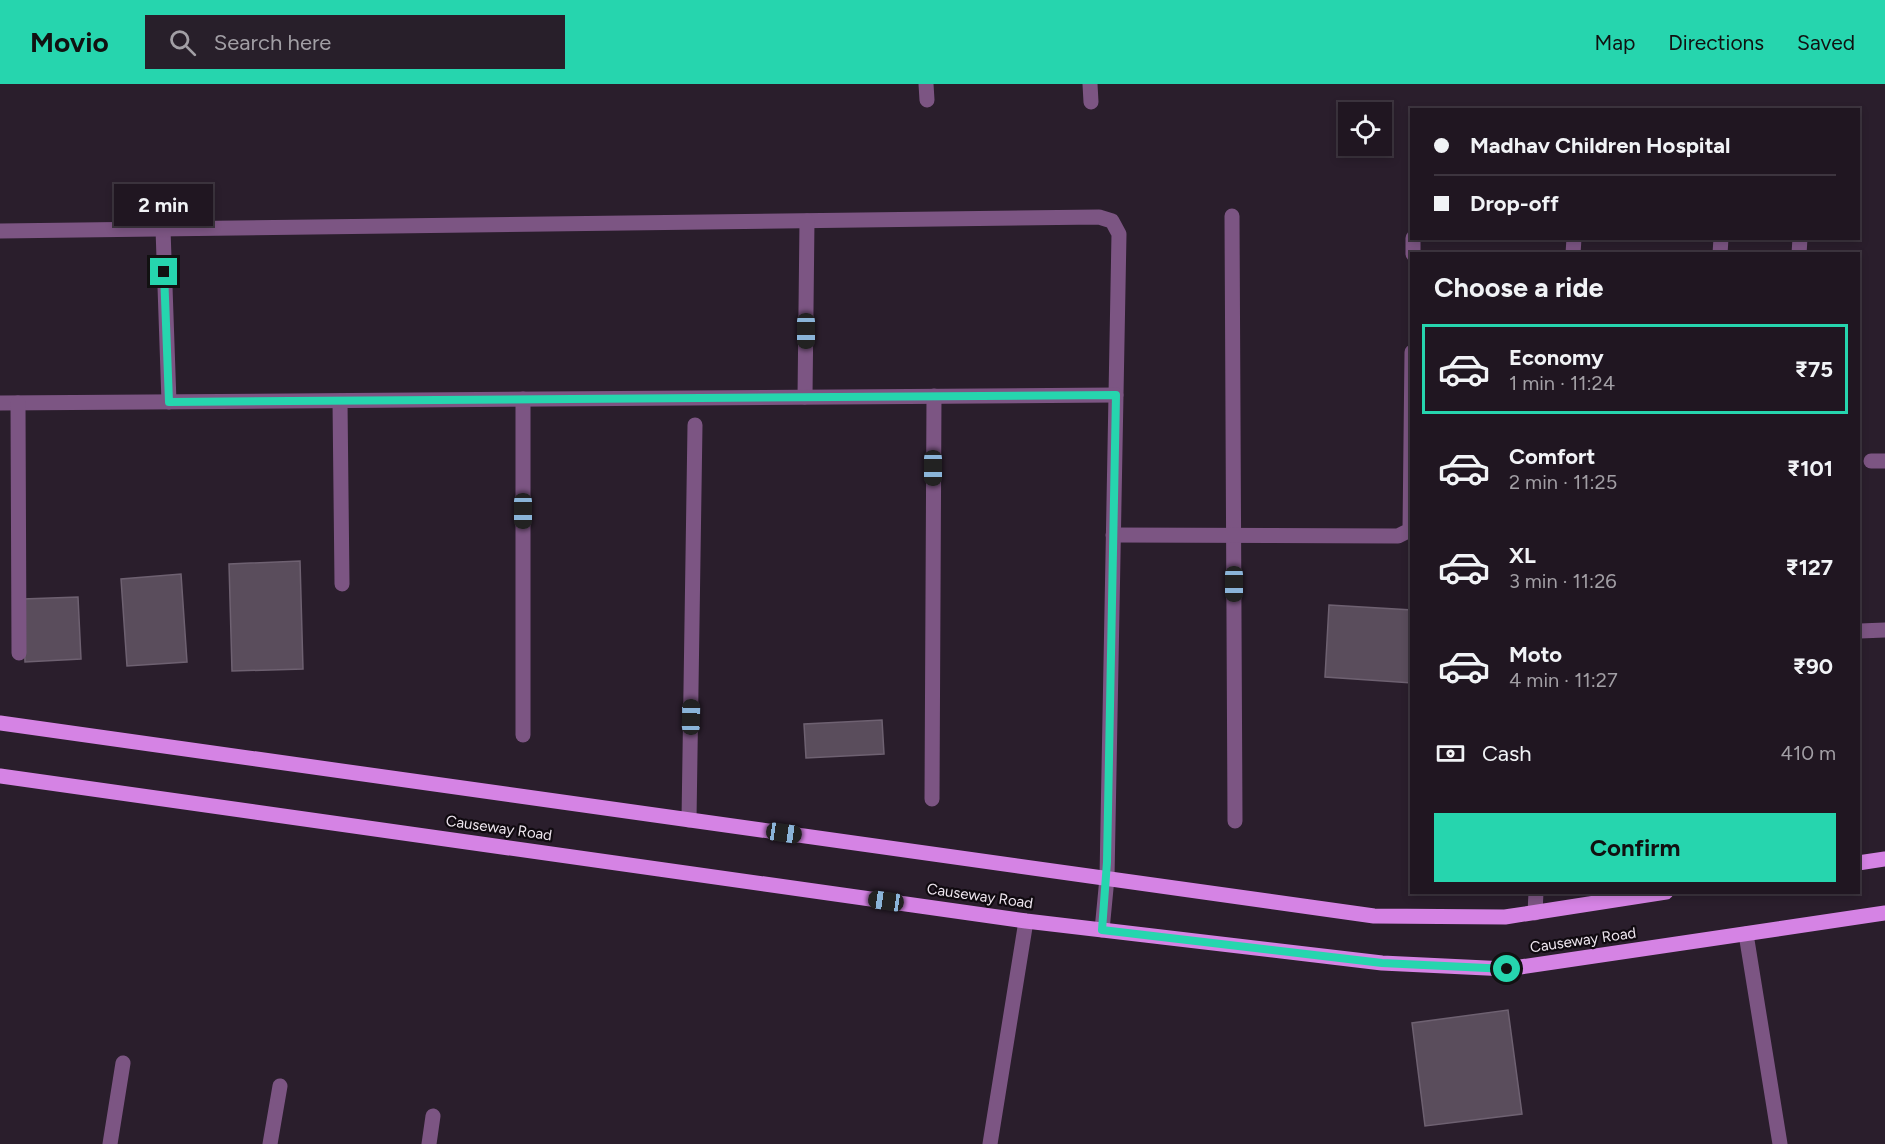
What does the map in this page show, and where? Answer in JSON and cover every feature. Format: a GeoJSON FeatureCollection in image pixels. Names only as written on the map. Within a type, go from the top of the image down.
{"type":"FeatureCollection","features":[{"type":"Feature","properties":{"kind":"main road"},"geometry":{"type":"LineString","coordinates":[[0,723],[1374,916],[1505,917],[1654,894]]}},
{"type":"Feature","properties":{"kind":"main road","name":"Causeway Road"},"geometry":{"type":"LineString","coordinates":[[0,776],[1026,921],[1382,963],[1507,969],[1885,913]]}},
{"type":"Feature","properties":{"kind":"main road"},"geometry":{"type":"LineString","coordinates":[[1860,863],[1885,859]]}},
{"type":"Feature","properties":{"kind":"street"},"geometry":{"type":"LineString","coordinates":[[926,84],[927,100]]}},
{"type":"Feature","properties":{"kind":"street"},"geometry":{"type":"LineString","coordinates":[[1090,84],[1091,102]]}},
{"type":"Feature","properties":{"kind":"street"},"geometry":{"type":"LineString","coordinates":[[1232,216],[1235,821]]}},
{"type":"Feature","properties":{"kind":"street"},"geometry":{"type":"LineString","coordinates":[[0,231],[1099,217],[1112,220],[1119,234],[1107,878],[1102,930]]}},
{"type":"Feature","properties":{"kind":"street"},"geometry":{"type":"LineString","coordinates":[[806,397],[807,221]]}},
{"type":"Feature","properties":{"kind":"street"},"geometry":{"type":"LineString","coordinates":[[163,229],[169,402]]}},
{"type":"Feature","properties":{"kind":"street"},"geometry":{"type":"LineString","coordinates":[[0,403],[1116,395]]}},
{"type":"Feature","properties":{"kind":"street"},"geometry":{"type":"LineString","coordinates":[[932,800],[934,396]]}},
{"type":"Feature","properties":{"kind":"street"},"geometry":{"type":"LineString","coordinates":[[523,399],[524,735]]}},
{"type":"Feature","properties":{"kind":"street"},"geometry":{"type":"LineString","coordinates":[[340,401],[342,584]]}},
{"type":"Feature","properties":{"kind":"street"},"geometry":{"type":"LineString","coordinates":[[18,403],[20,653]]}},
{"type":"Feature","properties":{"kind":"street"},"geometry":{"type":"LineString","coordinates":[[689,820],[695,425]]}},
{"type":"Feature","properties":{"kind":"street"},"geometry":{"type":"LineString","coordinates":[[1113,535],[1398,536],[1410,530]]}},
{"type":"Feature","properties":{"kind":"street"},"geometry":{"type":"LineString","coordinates":[[1860,631],[1885,630]]}},
{"type":"Feature","properties":{"kind":"street"},"geometry":{"type":"LineString","coordinates":[[1535,913],[1536,894]]}},
{"type":"Feature","properties":{"kind":"street"},"geometry":{"type":"LineString","coordinates":[[990,1144],[1026,921]]}},
{"type":"Feature","properties":{"kind":"street"},"geometry":{"type":"LineString","coordinates":[[1746,934],[1780,1144]]}},
{"type":"Feature","properties":{"kind":"street"},"geometry":{"type":"LineString","coordinates":[[110,1144],[123,1063]]}},
{"type":"Feature","properties":{"kind":"street"},"geometry":{"type":"LineString","coordinates":[[270,1144],[280,1086]]}},
{"type":"Feature","properties":{"kind":"street"},"geometry":{"type":"LineString","coordinates":[[429,1144],[433,1116]]}},
{"type":"Feature","properties":{"kind":"building"},"geometry":{"type":"Polygon","coordinates":[[[300,561],[303,669],[232,671],[229,564],[300,561]]]}},
{"type":"Feature","properties":{"kind":"building"},"geometry":{"type":"Polygon","coordinates":[[[181,574],[187,662],[127,666],[121,579],[181,574]]]}},
{"type":"Feature","properties":{"kind":"building"},"geometry":{"type":"Polygon","coordinates":[[[78,597],[81,659],[25,662],[23,599],[78,597]]]}},
{"type":"Feature","properties":{"kind":"building"},"geometry":{"type":"Polygon","coordinates":[[[1329,605],[1410,610],[1410,683],[1325,677],[1329,605]]]}},
{"type":"Feature","properties":{"kind":"building"},"geometry":{"type":"Polygon","coordinates":[[[882,720],[884,754],[806,758],[804,724],[882,720]]]}},
{"type":"Feature","properties":{"kind":"building"},"geometry":{"type":"Polygon","coordinates":[[[1508,1010],[1522,1114],[1425,1126],[1412,1023],[1508,1010]]]}},
{"type":"Feature","properties":{"kind":"route"},"geometry":{"type":"LineString","coordinates":[[164,272],[169,402],[1116,395],[1107,878],[1102,930],[1382,963],[1507,969]]}}]}
